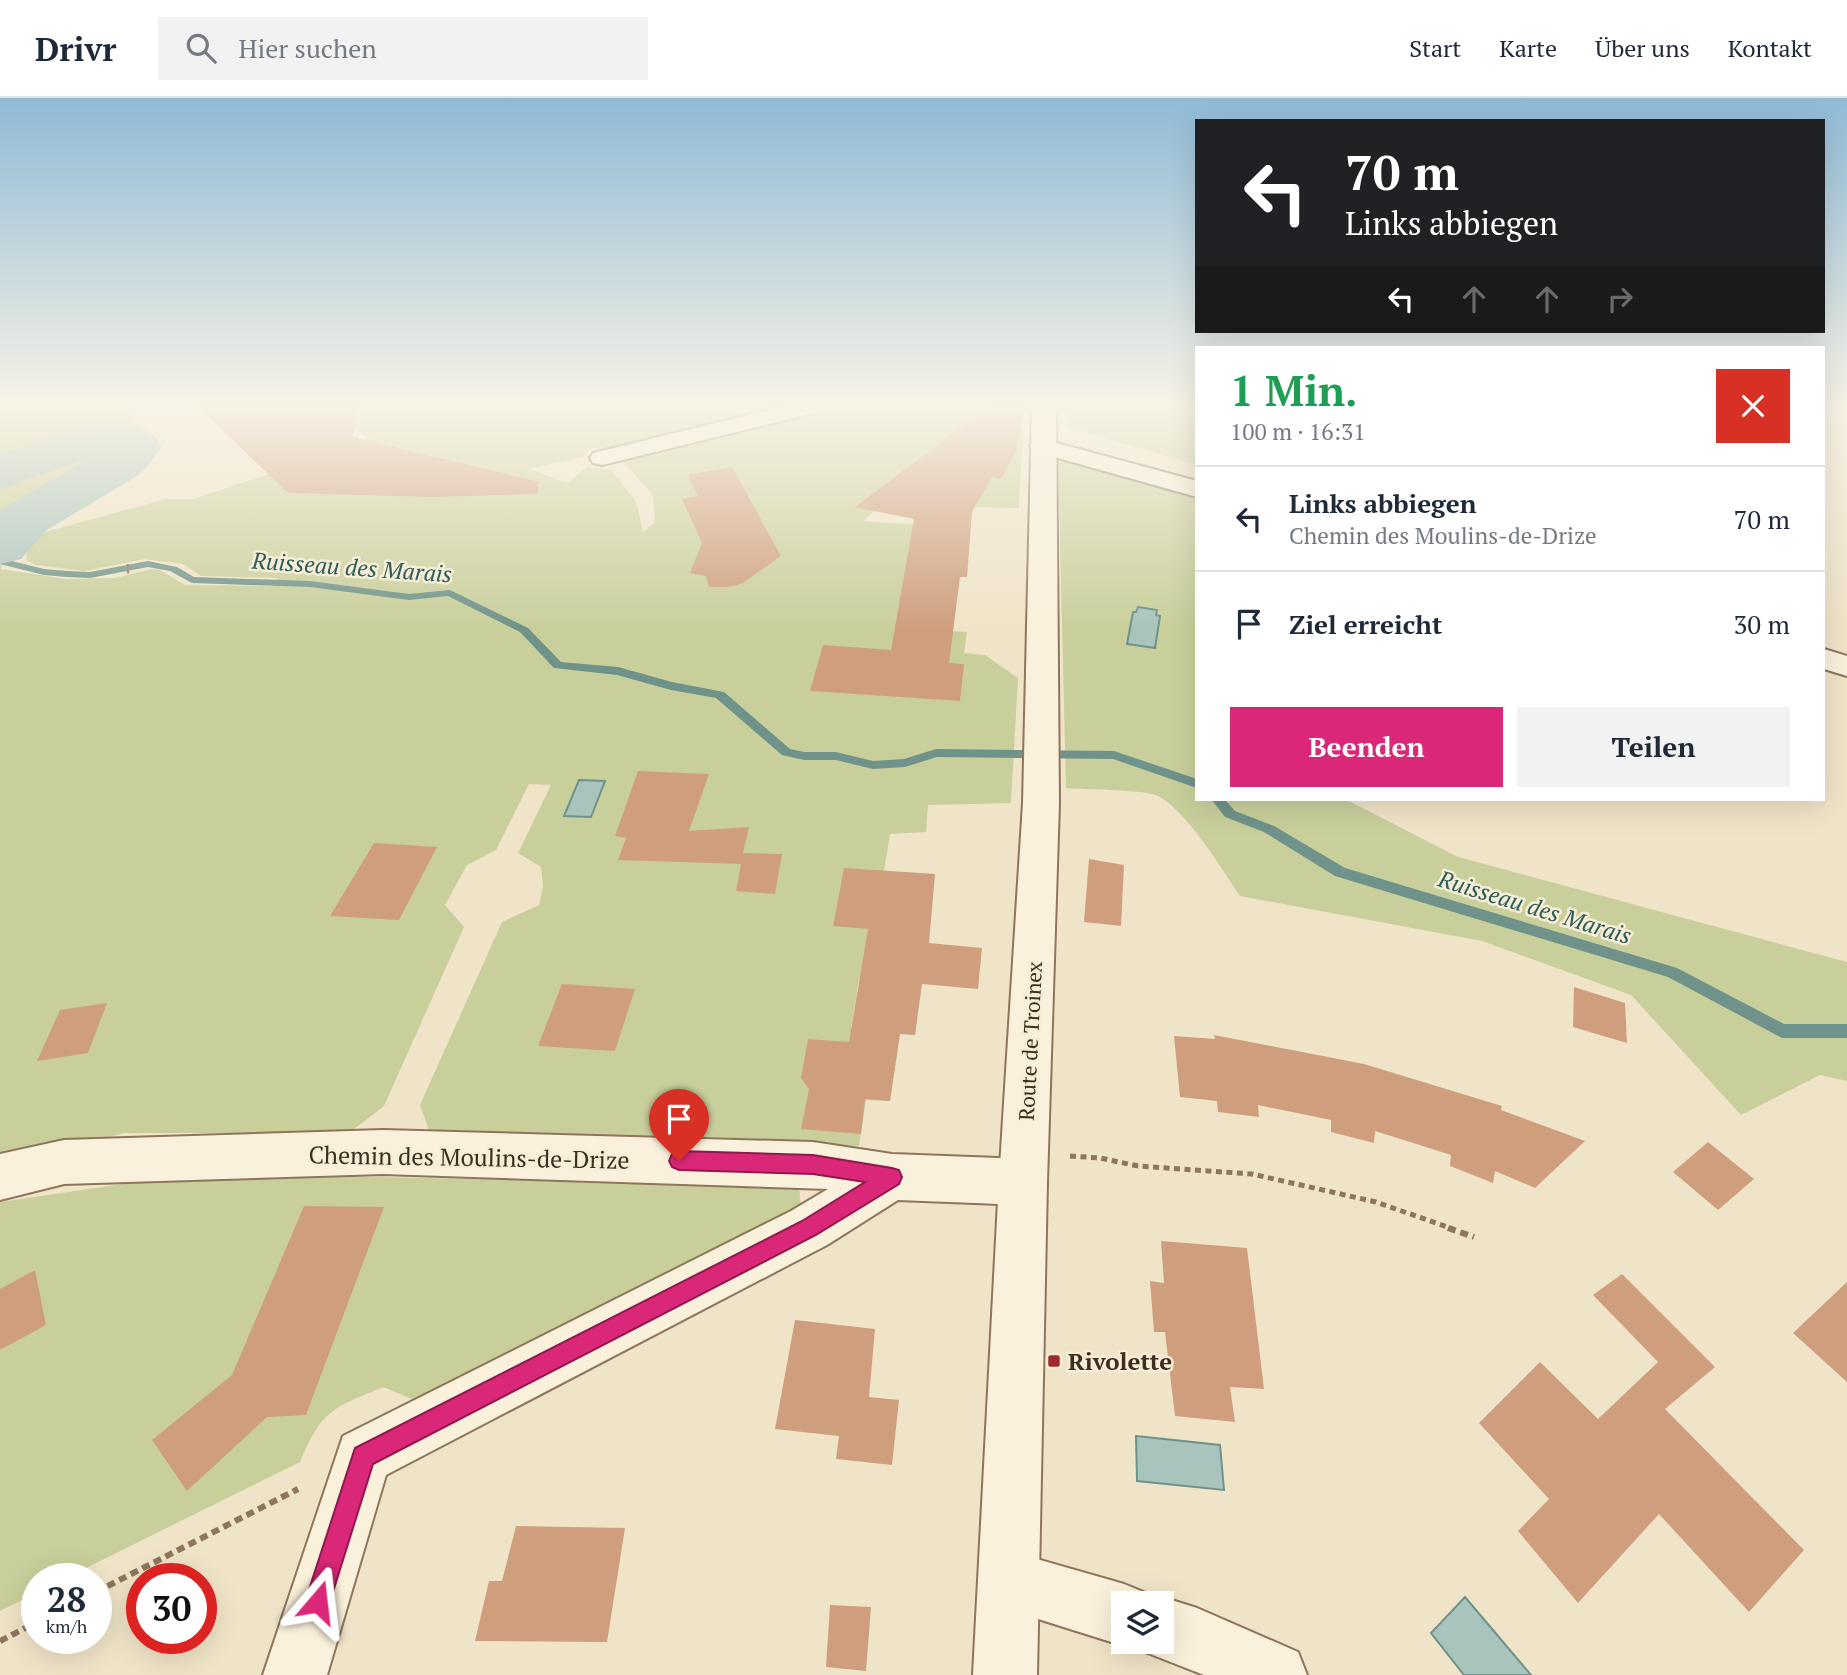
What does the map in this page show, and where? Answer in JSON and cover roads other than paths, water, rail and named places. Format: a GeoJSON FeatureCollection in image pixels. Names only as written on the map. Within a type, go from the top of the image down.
{"type":"FeatureCollection","features":[{"type":"Feature","properties":{"kind":"street","name":"Route de Troinex"},"geometry":{"type":"LineString","coordinates":[[1005,1675],[1009,1581],[1041,1168],[1043,481]]}},
{"type":"Feature","properties":{"kind":"street"},"geometry":{"type":"LineString","coordinates":[[1176,481],[1195,488]]}},
{"type":"Feature","properties":{"kind":"street"},"geometry":{"type":"LineString","coordinates":[[1825,659],[1847,666]]}},
{"type":"Feature","properties":{"kind":"street","name":"Chemin des Moulins-de-Drize"},"geometry":{"type":"LineString","coordinates":[[0,1177],[64,1162],[383,1152],[813,1164],[892,1177],[1041,1168]]}},
{"type":"Feature","properties":{"kind":"street"},"geometry":{"type":"LineString","coordinates":[[295,1675],[363,1456],[809,1228],[892,1177]]}},
{"type":"Feature","properties":{"kind":"street"},"geometry":{"type":"LineString","coordinates":[[1009,1581],[1111,1611]]}},
{"type":"Feature","properties":{"kind":"street"},"geometry":{"type":"LineString","coordinates":[[1174,1632],[1197,1639],[1275,1675]]}},
{"type":"Feature","properties":{"kind":"water"},"geometry":{"type":"Polygon","coordinates":[[[1138,607],[1157,610],[1156,615],[1160,616],[1155,648],[1127,644],[1133,612],[1136,612],[1138,607]]]}},
{"type":"Feature","properties":{"kind":"water"},"geometry":{"type":"Polygon","coordinates":[[[579,780],[605,781],[591,817],[564,816],[579,780]]]}},
{"type":"Feature","properties":{"kind":"water"},"geometry":{"type":"Polygon","coordinates":[[[1136,1436],[1220,1445],[1224,1490],[1137,1481],[1136,1436]]]}},
{"type":"Feature","properties":{"kind":"water"},"geometry":{"type":"Polygon","coordinates":[[[1465,1597],[1531,1675],[1464,1675],[1431,1633],[1465,1597]]]}},
{"type":"Feature","properties":{"kind":"waterway"},"geometry":{"type":"LineString","coordinates":[[0,546],[26,518],[92,481]]}},
{"type":"Feature","properties":{"kind":"waterway","name":"Ruisseau des Marais"},"geometry":{"type":"LineString","coordinates":[[0,561],[44,572],[67,574],[90,575],[148,564],[173,569],[192,580],[310,584],[409,597],[450,593],[524,630],[558,665],[618,671],[671,686],[720,695],[786,752],[804,756],[836,756],[873,765],[905,763],[936,753],[1114,755],[1195,783]]}},
{"type":"Feature","properties":{"kind":"waterway","name":"Ruisseau des Marais"},"geometry":{"type":"LineString","coordinates":[[1219,801],[1230,814],[1269,829],[1340,872],[1672,972],[1782,1031],[1847,1031]]}},
{"type":"Feature","properties":{"kind":"place","name":"Rivolette"},"geometry":{"type":"Point","coordinates":[1054,1361]}}]}
